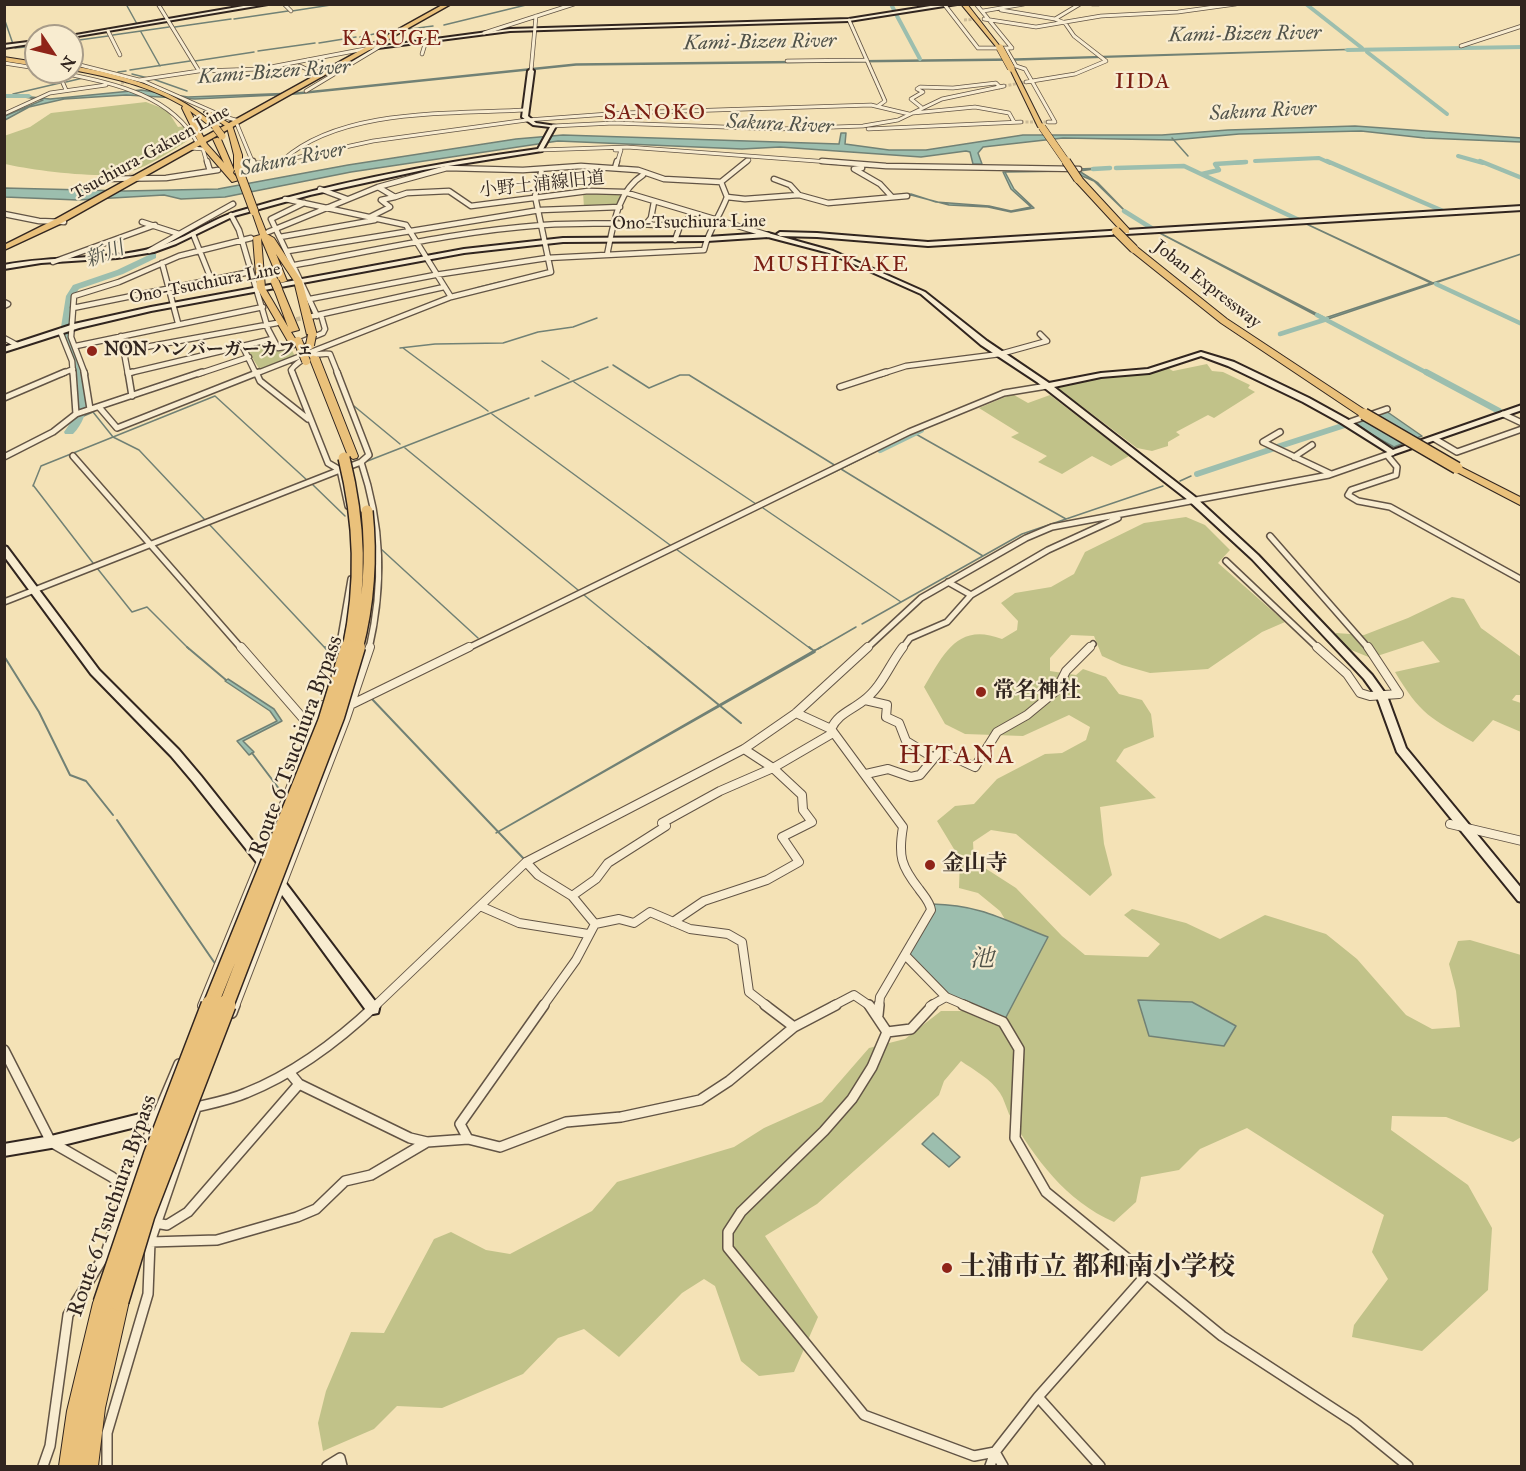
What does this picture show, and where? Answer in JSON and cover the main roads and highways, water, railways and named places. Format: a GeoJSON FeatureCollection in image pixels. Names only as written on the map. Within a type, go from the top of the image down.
{"type":"FeatureCollection","features":[{"type":"Feature","properties":{"kind":"highway","name":"Joban Expressway"},"geometry":{"type":"LineString","coordinates":[[960,5],[992,49],[1010,64],[1033,127],[1068,179],[1116,231],[1140,248],[1224,321],[1369,412],[1521,503]]}},
{"type":"Feature","properties":{"kind":"highway","name":"Joban Expressway"},"geometry":{"type":"LineString","coordinates":[[960,5],[1003,49],[1078,179],[1140,248]]}},
{"type":"Feature","properties":{"kind":"highway"},"geometry":{"type":"LineString","coordinates":[[4,59],[24,62]]}},
{"type":"Feature","properties":{"kind":"highway"},"geometry":{"type":"LineString","coordinates":[[84,72],[115,81]]}},
{"type":"Feature","properties":{"kind":"highway","name":"Route 6 Tsuchiura Bypass"},"geometry":{"type":"LineString","coordinates":[[115,81],[142,83],[171,100],[185,104]]}},
{"type":"Feature","properties":{"kind":"highway","name":"Route 6 Tsuchiura Bypass"},"geometry":{"type":"LineString","coordinates":[[87,1467],[111,1302],[131,1213],[162,1129],[325,722],[345,661],[357,610],[361,559],[350,462],[308,358],[304,340],[219,137],[185,104],[166,91],[115,81]]}},
{"type":"Feature","properties":{"kind":"highway"},"geometry":{"type":"LineString","coordinates":[[185,104],[235,123],[238,155],[234,173],[200,142],[185,104]]}},
{"type":"Feature","properties":{"kind":"highway"},"geometry":{"type":"LineString","coordinates":[[260,236],[271,240],[301,281],[304,340],[258,289],[260,236]]}},
{"type":"Feature","properties":{"kind":"highway","name":"Joban Expressway"},"geometry":{"type":"LineString","coordinates":[[1461,466],[1521,494]]}},
{"type":"Feature","properties":{"kind":"highway","name":"Route 6 Tsuchiura Bypass"},"geometry":{"type":"LineString","coordinates":[[69,1467],[77,1411],[111,1302]]}},
{"type":"Feature","properties":{"kind":"main road","name":"Tsuchiura-Gakuen Line"},"geometry":{"type":"LineString","coordinates":[[4,251],[449,4]]}},
{"type":"Feature","properties":{"kind":"water"},"geometry":{"type":"Polygon","coordinates":[[[1363,49],[1016,60],[576,65],[296,94],[195,99],[126,95],[64,99],[29,107],[5,120],[5,116],[43,100],[12,95],[50,99],[141,90],[188,97],[296,93],[576,64],[1016,59],[1363,49]]]}},
{"type":"Feature","properties":{"kind":"water"},"geometry":{"type":"Polygon","coordinates":[[[1355,126],[1522,138],[1521,142],[1425,138],[1361,131],[1239,134],[1173,140],[1063,138],[983,147],[978,153],[982,164],[973,164],[970,152],[966,151],[921,157],[780,147],[742,149],[558,141],[351,172],[225,197],[181,199],[164,195],[78,200],[5,197],[4,188],[125,191],[218,189],[348,165],[516,139],[563,135],[839,144],[841,133],[846,133],[845,144],[889,150],[926,150],[1023,135],[1162,135],[1228,130],[1355,126]]]}},
{"type":"Feature","properties":{"kind":"water"},"geometry":{"type":"Polygon","coordinates":[[[1103,168],[1079,171],[1098,183],[1130,216],[1094,181],[1077,171],[1005,172],[1014,189],[1034,208],[1011,212],[988,207],[949,205],[938,202],[989,206],[1011,211],[1031,207],[1011,189],[1003,172],[1103,168]]]}},
{"type":"Feature","properties":{"kind":"water"},"geometry":{"type":"Polygon","coordinates":[[[911,194],[929,200],[911,195],[829,201],[911,194]]]}},
{"type":"Feature","properties":{"kind":"water"},"geometry":{"type":"Polygon","coordinates":[[[1298,220],[1433,283],[1521,254],[1325,320],[1152,229],[1325,318],[1431,283],[1298,220]]]}},
{"type":"Feature","properties":{"kind":"water"},"geometry":{"type":"Polygon","coordinates":[[[1386,411],[1422,436],[1394,447],[1353,424],[1386,411]]]}},
{"type":"Feature","properties":{"kind":"water"},"geometry":{"type":"Polygon","coordinates":[[[815,650],[815,652],[496,833],[815,650]]]}},
{"type":"Feature","properties":{"kind":"water"},"geometry":{"type":"Polygon","coordinates":[[[228,679],[274,709],[282,721],[243,741],[254,752],[249,755],[237,741],[277,721],[270,711],[225,681],[228,679]]]}},
{"type":"Feature","properties":{"kind":"water","name":"池"},"geometry":{"type":"Polygon","coordinates":[[[932,904],[979,910],[1048,937],[1004,1021],[947,996],[908,956],[932,904]]]}},
{"type":"Feature","properties":{"kind":"water"},"geometry":{"type":"Polygon","coordinates":[[[1138,1000],[1192,1002],[1236,1026],[1224,1046],[1149,1036],[1138,1000]]]}},
{"type":"Feature","properties":{"kind":"water"},"geometry":{"type":"Polygon","coordinates":[[[933,1133],[960,1157],[949,1167],[922,1144],[933,1133]]]}},
{"type":"Feature","properties":{"kind":"waterway"},"geometry":{"type":"LineString","coordinates":[[126,4],[137,24]]}},
{"type":"Feature","properties":{"kind":"waterway"},"geometry":{"type":"LineString","coordinates":[[292,11],[337,4]]}},
{"type":"Feature","properties":{"kind":"waterway"},"geometry":{"type":"LineString","coordinates":[[444,25],[530,4]]}},
{"type":"Feature","properties":{"kind":"waterway"},"geometry":{"type":"LineString","coordinates":[[891,4],[896,14]]}},
{"type":"Feature","properties":{"kind":"waterway"},"geometry":{"type":"LineString","coordinates":[[1306,4],[1362,48]]}},
{"type":"Feature","properties":{"kind":"waterway"},"geometry":{"type":"LineString","coordinates":[[234,19],[288,11]]}},
{"type":"Feature","properties":{"kind":"waterway"},"geometry":{"type":"LineString","coordinates":[[897,16],[920,59]]}},
{"type":"Feature","properties":{"kind":"waterway"},"geometry":{"type":"LineString","coordinates":[[4,18],[13,44]]}},
{"type":"Feature","properties":{"kind":"waterway"},"geometry":{"type":"LineString","coordinates":[[175,27],[231,19]]}},
{"type":"Feature","properties":{"kind":"waterway"},"geometry":{"type":"LineString","coordinates":[[410,29],[433,26]]}},
{"type":"Feature","properties":{"kind":"waterway"},"geometry":{"type":"LineString","coordinates":[[113,35],[169,27]]}},
{"type":"Feature","properties":{"kind":"waterway"},"geometry":{"type":"LineString","coordinates":[[378,34],[395,31]]}},
{"type":"Feature","properties":{"kind":"waterway"},"geometry":{"type":"LineString","coordinates":[[141,32],[160,66]]}},
{"type":"Feature","properties":{"kind":"waterway"},"geometry":{"type":"LineString","coordinates":[[360,37],[374,34]]}},
{"type":"Feature","properties":{"kind":"waterway"},"geometry":{"type":"LineString","coordinates":[[84,39],[108,36]]}},
{"type":"Feature","properties":{"kind":"waterway"},"geometry":{"type":"LineString","coordinates":[[319,43],[356,37]]}},
{"type":"Feature","properties":{"kind":"waterway"},"geometry":{"type":"LineString","coordinates":[[258,51],[315,43]]}},
{"type":"Feature","properties":{"kind":"waterway"},"geometry":{"type":"LineString","coordinates":[[15,48],[24,47]]}},
{"type":"Feature","properties":{"kind":"waterway","name":"Kami-Bizen River"},"geometry":{"type":"LineString","coordinates":[[1347,50],[1522,47]]}},
{"type":"Feature","properties":{"kind":"waterway"},"geometry":{"type":"LineString","coordinates":[[195,61],[254,52]]}},
{"type":"Feature","properties":{"kind":"waterway"},"geometry":{"type":"LineString","coordinates":[[1367,52],[1447,114]]}},
{"type":"Feature","properties":{"kind":"waterway"},"geometry":{"type":"LineString","coordinates":[[160,66],[190,61]]}},
{"type":"Feature","properties":{"kind":"waterway"},"geometry":{"type":"LineString","coordinates":[[130,70],[160,66]]}},
{"type":"Feature","properties":{"kind":"waterway"},"geometry":{"type":"LineString","coordinates":[[118,72],[126,71]]}},
{"type":"Feature","properties":{"kind":"waterway"},"geometry":{"type":"LineString","coordinates":[[132,74],[148,78]]}},
{"type":"Feature","properties":{"kind":"waterway"},"geometry":{"type":"LineString","coordinates":[[153,79],[187,91]]}},
{"type":"Feature","properties":{"kind":"waterway"},"geometry":{"type":"LineString","coordinates":[[13,94],[56,84]]}},
{"type":"Feature","properties":{"kind":"waterway"},"geometry":{"type":"LineString","coordinates":[[4,96],[29,96]]}},
{"type":"Feature","properties":{"kind":"waterway"},"geometry":{"type":"LineString","coordinates":[[1172,138],[1188,156]]}},
{"type":"Feature","properties":{"kind":"waterway"},"geometry":{"type":"LineString","coordinates":[[1458,156],[1483,163]]}},
{"type":"Feature","properties":{"kind":"waterway"},"geometry":{"type":"LineString","coordinates":[[1255,161],[1319,158],[1330,163]]}},
{"type":"Feature","properties":{"kind":"waterway"},"geometry":{"type":"LineString","coordinates":[[1327,161],[1443,211]]}},
{"type":"Feature","properties":{"kind":"waterway"},"geometry":{"type":"LineString","coordinates":[[1480,161],[1522,178]]}},
{"type":"Feature","properties":{"kind":"waterway"},"geometry":{"type":"LineString","coordinates":[[1202,174],[1219,170],[1215,164],[1246,162],[1233,163]]}},
{"type":"Feature","properties":{"kind":"waterway"},"geometry":{"type":"LineString","coordinates":[[1116,168],[1184,166],[1299,220]]}},
{"type":"Feature","properties":{"kind":"waterway"},"geometry":{"type":"LineString","coordinates":[[1093,169],[1110,168]]}},
{"type":"Feature","properties":{"kind":"waterway"},"geometry":{"type":"LineString","coordinates":[[1124,211],[1153,229]]}},
{"type":"Feature","properties":{"kind":"waterway"},"geometry":{"type":"LineString","coordinates":[[639,241],[700,241]]}},
{"type":"Feature","properties":{"kind":"waterway"},"geometry":{"type":"LineString","coordinates":[[448,256],[469,252]]}},
{"type":"Feature","properties":{"kind":"waterway","name":"新川"},"geometry":{"type":"LineString","coordinates":[[66,327],[70,296],[76,287],[120,272],[153,256]]}},
{"type":"Feature","properties":{"kind":"waterway"},"geometry":{"type":"LineString","coordinates":[[307,283],[349,274]]}},
{"type":"Feature","properties":{"kind":"waterway"},"geometry":{"type":"LineString","coordinates":[[514,279],[526,276]]}},
{"type":"Feature","properties":{"kind":"waterway"},"geometry":{"type":"LineString","coordinates":[[476,288],[500,282]]}},
{"type":"Feature","properties":{"kind":"waterway"},"geometry":{"type":"LineString","coordinates":[[1436,284],[1522,324]]}},
{"type":"Feature","properties":{"kind":"waterway"},"geometry":{"type":"LineString","coordinates":[[330,342],[436,301]]}},
{"type":"Feature","properties":{"kind":"waterway"},"geometry":{"type":"LineString","coordinates":[[1317,315],[1326,319]]}},
{"type":"Feature","properties":{"kind":"waterway"},"geometry":{"type":"LineString","coordinates":[[400,348],[435,344],[503,343],[538,332],[573,327],[597,318]]}},
{"type":"Feature","properties":{"kind":"waterway"},"geometry":{"type":"LineString","coordinates":[[1280,334],[1326,319]]}},
{"type":"Feature","properties":{"kind":"waterway"},"geometry":{"type":"LineString","coordinates":[[1326,319],[1429,374]]}},
{"type":"Feature","properties":{"kind":"waterway","name":"新川"},"geometry":{"type":"LineString","coordinates":[[65,332],[76,358],[83,398],[80,417],[76,426],[69,432]]}},
{"type":"Feature","properties":{"kind":"waterway"},"geometry":{"type":"LineString","coordinates":[[403,348],[488,411]]}},
{"type":"Feature","properties":{"kind":"waterway"},"geometry":{"type":"LineString","coordinates":[[542,361],[569,379]]}},
{"type":"Feature","properties":{"kind":"waterway"},"geometry":{"type":"LineString","coordinates":[[613,365],[649,388],[680,375],[689,375],[836,466]]}},
{"type":"Feature","properties":{"kind":"waterway"},"geometry":{"type":"LineString","coordinates":[[535,396],[608,367]]}},
{"type":"Feature","properties":{"kind":"waterway"},"geometry":{"type":"LineString","coordinates":[[1426,372],[1499,411]]}},
{"type":"Feature","properties":{"kind":"waterway"},"geometry":{"type":"LineString","coordinates":[[574,382],[756,504]]}},
{"type":"Feature","properties":{"kind":"waterway"},"geometry":{"type":"LineString","coordinates":[[113,437],[215,396],[308,481]]}},
{"type":"Feature","properties":{"kind":"waterway"},"geometry":{"type":"LineString","coordinates":[[365,462],[529,398]]}},
{"type":"Feature","properties":{"kind":"waterway"},"geometry":{"type":"LineString","coordinates":[[354,406],[400,444]]}},
{"type":"Feature","properties":{"kind":"waterway"},"geometry":{"type":"LineString","coordinates":[[79,418],[93,412],[113,437]]}},
{"type":"Feature","properties":{"kind":"waterway"},"geometry":{"type":"LineString","coordinates":[[492,414],[670,545]]}},
{"type":"Feature","properties":{"kind":"waterway"},"geometry":{"type":"LineString","coordinates":[[1277,447],[1345,425]]}},
{"type":"Feature","properties":{"kind":"waterway"},"geometry":{"type":"LineString","coordinates":[[880,450],[921,430]]}},
{"type":"Feature","properties":{"kind":"waterway"},"geometry":{"type":"LineString","coordinates":[[914,433],[1066,519]]}},
{"type":"Feature","properties":{"kind":"waterway"},"geometry":{"type":"LineString","coordinates":[[33,485],[41,466],[113,437]]}},
{"type":"Feature","properties":{"kind":"waterway"},"geometry":{"type":"LineString","coordinates":[[113,437],[139,450],[205,520]]}},
{"type":"Feature","properties":{"kind":"waterway"},"geometry":{"type":"LineString","coordinates":[[405,448],[578,590]]}},
{"type":"Feature","properties":{"kind":"waterway"},"geometry":{"type":"LineString","coordinates":[[1197,474],[1272,449]]}},
{"type":"Feature","properties":{"kind":"waterway"},"geometry":{"type":"LineString","coordinates":[[818,480],[875,452]]}},
{"type":"Feature","properties":{"kind":"waterway"},"geometry":{"type":"LineString","coordinates":[[841,469],[983,556]]}},
{"type":"Feature","properties":{"kind":"waterway"},"geometry":{"type":"LineString","coordinates":[[1180,481],[1191,476]]}},
{"type":"Feature","properties":{"kind":"waterway"},"geometry":{"type":"LineString","coordinates":[[312,484],[345,516]]}},
{"type":"Feature","properties":{"kind":"waterway"},"geometry":{"type":"LineString","coordinates":[[33,485],[93,563]]}},
{"type":"Feature","properties":{"kind":"waterway"},"geometry":{"type":"LineString","coordinates":[[983,556],[1022,534],[1163,486]]}},
{"type":"Feature","properties":{"kind":"waterway"},"geometry":{"type":"LineString","coordinates":[[763,508],[901,602]]}},
{"type":"Feature","properties":{"kind":"waterway"},"geometry":{"type":"LineString","coordinates":[[208,523],[326,649]]}},
{"type":"Feature","properties":{"kind":"waterway"},"geometry":{"type":"LineString","coordinates":[[381,549],[478,638]]}},
{"type":"Feature","properties":{"kind":"waterway"},"geometry":{"type":"LineString","coordinates":[[676,549],[811,649]]}},
{"type":"Feature","properties":{"kind":"waterway"},"geometry":{"type":"LineString","coordinates":[[862,624],[983,556]]}},
{"type":"Feature","properties":{"kind":"waterway"},"geometry":{"type":"LineString","coordinates":[[97,568],[132,612],[147,607],[187,647]]}},
{"type":"Feature","properties":{"kind":"waterway"},"geometry":{"type":"LineString","coordinates":[[584,595],[650,649]]}},
{"type":"Feature","properties":{"kind":"waterway"},"geometry":{"type":"LineString","coordinates":[[818,649],[856,627]]}},
{"type":"Feature","properties":{"kind":"waterway"},"geometry":{"type":"LineString","coordinates":[[187,647],[226,680]]}},
{"type":"Feature","properties":{"kind":"waterway"},"geometry":{"type":"LineString","coordinates":[[325,647],[333,656]]}},
{"type":"Feature","properties":{"kind":"waterway"},"geometry":{"type":"LineString","coordinates":[[648,647],[741,723]]}},
{"type":"Feature","properties":{"kind":"waterway"},"geometry":{"type":"LineString","coordinates":[[809,647],[814,651],[821,647]]}},
{"type":"Feature","properties":{"kind":"waterway"},"geometry":{"type":"LineString","coordinates":[[4,656],[39,712],[70,775],[86,781],[113,815]]}},
{"type":"Feature","properties":{"kind":"waterway"},"geometry":{"type":"LineString","coordinates":[[371,698],[524,859]]}},
{"type":"Feature","properties":{"kind":"waterway"},"geometry":{"type":"LineString","coordinates":[[252,753],[283,794]]}},
{"type":"Feature","properties":{"kind":"waterway"},"geometry":{"type":"LineString","coordinates":[[117,820],[216,965]]}},
{"type":"Feature","properties":{"kind":"tunnel"},"geometry":{"type":"LineString","coordinates":[[964,20],[984,19]]}},
{"type":"Feature","properties":{"kind":"tunnel"},"geometry":{"type":"LineString","coordinates":[[121,83],[134,81]]}},
{"type":"Feature","properties":{"kind":"tunnel"},"geometry":{"type":"LineString","coordinates":[[1004,86],[1026,82]]}},
{"type":"Feature","properties":{"kind":"tunnel"},"geometry":{"type":"LineString","coordinates":[[1021,122],[1048,122]]}},
{"type":"Feature","properties":{"kind":"tunnel"},"geometry":{"type":"LineString","coordinates":[[218,170],[250,165]]}},
{"type":"Feature","properties":{"kind":"tunnel"},"geometry":{"type":"LineString","coordinates":[[129,176],[150,175]]}},
{"type":"Feature","properties":{"kind":"tunnel"},"geometry":{"type":"LineString","coordinates":[[277,323],[309,317]]}},
{"type":"Feature","properties":{"kind":"place","name":"NON ハンバーガーカフェ"},"geometry":{"type":"Point","coordinates":[92,351]}},
{"type":"Feature","properties":{"kind":"place","name":"常名神社"},"geometry":{"type":"Point","coordinates":[981,692]}},
{"type":"Feature","properties":{"kind":"place","name":"金山寺"},"geometry":{"type":"Point","coordinates":[930,865]}},
{"type":"Feature","properties":{"kind":"place","name":"土浦市立 都和南小学校"},"geometry":{"type":"Point","coordinates":[947,1268]}},
{"type":"Feature","properties":{"kind":"district","name":"KASUGE"},"geometry":{"type":"Point","coordinates":[392,40]}},
{"type":"Feature","properties":{"kind":"district","name":"IIDA"},"geometry":{"type":"Point","coordinates":[1143,83]}},
{"type":"Feature","properties":{"kind":"district","name":"SANOKO"},"geometry":{"type":"Point","coordinates":[655,114]}},
{"type":"Feature","properties":{"kind":"district","name":"MUSHIKAKE"},"geometry":{"type":"Point","coordinates":[831,266]}},
{"type":"Feature","properties":{"kind":"district","name":"HITANA"},"geometry":{"type":"Point","coordinates":[957,757]}},
{"type":"Feature","properties":{"kind":"water label","name":"Sakura River"},"geometry":{"type":"Point","coordinates":[1263,112]}},
{"type":"Feature","properties":{"kind":"water label","name":"Sakura River"},"geometry":{"type":"Point","coordinates":[780,125]}},
{"type":"Feature","properties":{"kind":"water label","name":"Sakura River"},"geometry":{"type":"Point","coordinates":[293,160]}}]}
